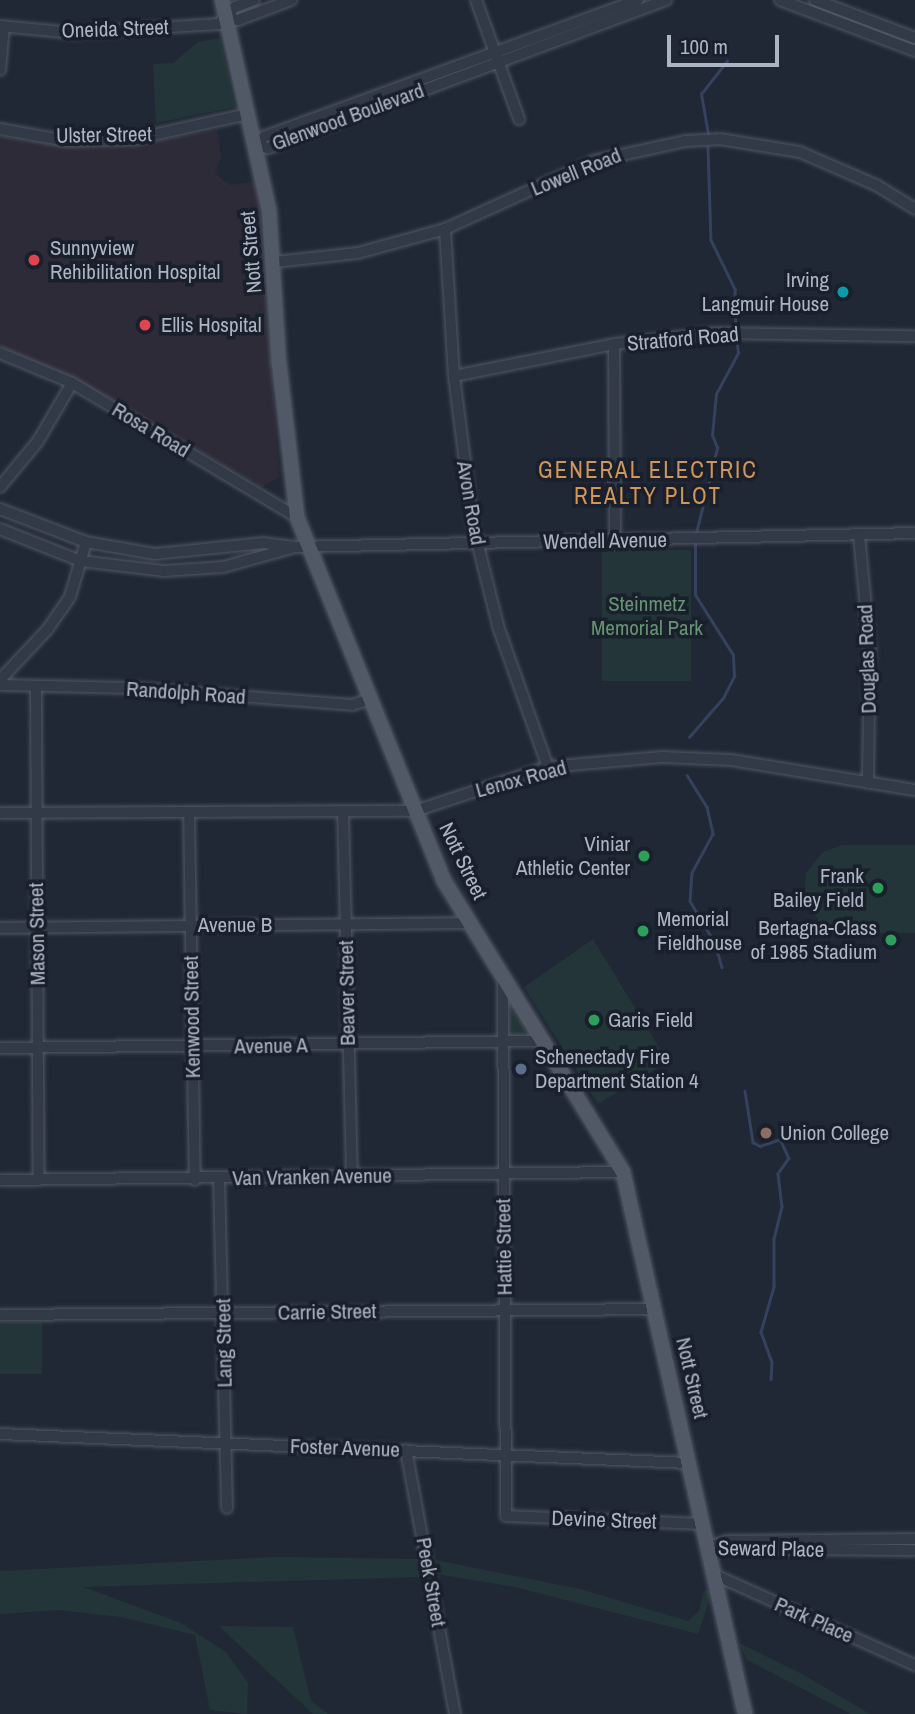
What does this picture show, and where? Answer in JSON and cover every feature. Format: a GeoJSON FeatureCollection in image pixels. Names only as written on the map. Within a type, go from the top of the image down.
{"type":"FeatureCollection","features":[{"type":"Feature","properties":{"kind":"main road","name":"Nott Street"},"geometry":{"type":"LineString","coordinates":[[222,0],[256,146],[275,262],[279,363],[302,546],[370,699],[444,881],[623,1172],[745,1714]]}},
{"type":"Feature","properties":{"kind":"street"},"geometry":{"type":"LineString","coordinates":[[254,0],[235,7],[226,17],[238,20],[291,0]]}},
{"type":"Feature","properties":{"kind":"street"},"geometry":{"type":"LineString","coordinates":[[476,0],[519,119]]}},
{"type":"Feature","properties":{"kind":"street","name":"Glenwood Boulevard"},"geometry":{"type":"LineString","coordinates":[[497,57],[638,0]]}},
{"type":"Feature","properties":{"kind":"street","name":"Glenwood Boulevard"},"geometry":{"type":"LineString","coordinates":[[256,146],[264,137],[666,0]]}},
{"type":"Feature","properties":{"kind":"street"},"geometry":{"type":"LineString","coordinates":[[780,0],[915,51]]}},
{"type":"Feature","properties":{"kind":"street"},"geometry":{"type":"LineString","coordinates":[[815,0],[915,38]]}},
{"type":"Feature","properties":{"kind":"street","name":"Oneida Street"},"geometry":{"type":"LineString","coordinates":[[2,26],[74,33],[219,24],[226,17]]}},
{"type":"Feature","properties":{"kind":"street"},"geometry":{"type":"LineString","coordinates":[[0,70],[2,26]]}},
{"type":"Feature","properties":{"kind":"street","name":"Ulster Street"},"geometry":{"type":"LineString","coordinates":[[0,129],[67,141],[135,139],[248,114]]}},
{"type":"Feature","properties":{"kind":"street","name":"Lowell Road"},"geometry":{"type":"LineString","coordinates":[[275,262],[358,253],[445,229],[594,161],[685,141],[720,139],[800,152],[876,185],[915,209]]}},
{"type":"Feature","properties":{"kind":"street","name":"Avon Road"},"geometry":{"type":"LineString","coordinates":[[445,229],[454,376],[463,465],[499,629],[548,767]]}},
{"type":"Feature","properties":{"kind":"street","name":"Stratford Road"},"geometry":{"type":"LineString","coordinates":[[454,376],[614,344],[716,333],[915,336]]}},
{"type":"Feature","properties":{"kind":"street"},"geometry":{"type":"LineString","coordinates":[[614,344],[615,541]]}},
{"type":"Feature","properties":{"kind":"street","name":"Rosa Road"},"geometry":{"type":"LineString","coordinates":[[0,353],[72,383],[297,517]]}},
{"type":"Feature","properties":{"kind":"street"},"geometry":{"type":"LineString","coordinates":[[0,487],[38,441],[72,383]]}},
{"type":"Feature","properties":{"kind":"street","name":"Wendell Avenue"},"geometry":{"type":"LineString","coordinates":[[0,509],[86,542],[155,554],[263,542],[302,546],[915,533]]}},
{"type":"Feature","properties":{"kind":"street","name":"Wendell Avenue"},"geometry":{"type":"LineString","coordinates":[[0,529],[80,561],[197,571],[264,559],[302,546]]}},
{"type":"Feature","properties":{"kind":"street","name":"Douglas Road"},"geometry":{"type":"LineString","coordinates":[[859,535],[870,649],[868,783]]}},
{"type":"Feature","properties":{"kind":"street"},"geometry":{"type":"LineString","coordinates":[[0,682],[40,639],[70,597],[86,542]]}},
{"type":"Feature","properties":{"kind":"street","name":"Randolph Road"},"geometry":{"type":"LineString","coordinates":[[0,682],[36,688],[133,688],[352,705],[370,699]]}},
{"type":"Feature","properties":{"kind":"street","name":"Mason Street"},"geometry":{"type":"LineString","coordinates":[[36,688],[39,1180]]}},
{"type":"Feature","properties":{"kind":"street","name":"Lenox Road"},"geometry":{"type":"LineString","coordinates":[[0,813],[415,811],[548,767],[662,757],[734,761],[915,790]]}},
{"type":"Feature","properties":{"kind":"street","name":"Beaver Street"},"geometry":{"type":"LineString","coordinates":[[343,811],[352,1175]]}},
{"type":"Feature","properties":{"kind":"street","name":"Kenwood Street"},"geometry":{"type":"LineString","coordinates":[[189,812],[195,1180]]}},
{"type":"Feature","properties":{"kind":"street","name":"Avenue B"},"geometry":{"type":"LineString","coordinates":[[0,928],[470,923]]}},
{"type":"Feature","properties":{"kind":"street","name":"Hattie Street"},"geometry":{"type":"LineString","coordinates":[[503,978],[503,1455],[506,1516]]}},
{"type":"Feature","properties":{"kind":"street","name":"Avenue A"},"geometry":{"type":"LineString","coordinates":[[0,1048],[542,1041]]}},
{"type":"Feature","properties":{"kind":"street","name":"Van Vranken Avenue"},"geometry":{"type":"LineString","coordinates":[[0,1180],[195,1180],[623,1172]]}},
{"type":"Feature","properties":{"kind":"street","name":"Lang Street"},"geometry":{"type":"LineString","coordinates":[[219,1179],[227,1508]]}},
{"type":"Feature","properties":{"kind":"street","name":"Carrie Street"},"geometry":{"type":"LineString","coordinates":[[0,1315],[655,1309]]}},
{"type":"Feature","properties":{"kind":"street","name":"Foster Avenue"},"geometry":{"type":"LineString","coordinates":[[0,1434],[690,1463]]}},
{"type":"Feature","properties":{"kind":"street","name":"Peek Street"},"geometry":{"type":"LineString","coordinates":[[406,1450],[455,1714]]}},
{"type":"Feature","properties":{"kind":"street","name":"Devine Street"},"geometry":{"type":"LineString","coordinates":[[506,1516],[703,1524]]}},
{"type":"Feature","properties":{"kind":"street","name":"Seward Place"},"geometry":{"type":"LineString","coordinates":[[708,1548],[726,1541],[915,1539]]}},
{"type":"Feature","properties":{"kind":"street","name":"Seward Place"},"geometry":{"type":"LineString","coordinates":[[708,1548],[915,1550]]}},
{"type":"Feature","properties":{"kind":"street","name":"Park Place"},"geometry":{"type":"LineString","coordinates":[[713,1574],[915,1665]]}},
{"type":"Feature","properties":{"kind":"shaded area","name":"Ellis Hospital"},"geometry":{"type":"Polygon","coordinates":[[[217,130],[221,157],[215,174],[231,185],[258,181],[279,477],[262,487],[74,378],[0,346],[0,136],[77,148],[136,145],[217,130]]]}},
{"type":"Feature","properties":{"kind":"green space"},"geometry":{"type":"Polygon","coordinates":[[[220,38],[235,107],[156,123],[153,64],[173,63],[198,42],[220,38]]]}},
{"type":"Feature","properties":{"kind":"green space","name":"Steinmetz Memorial Park"},"geometry":{"type":"Polygon","coordinates":[[[602,550],[691,550],[691,681],[602,681],[602,550]]]}},
{"type":"Feature","properties":{"kind":"green space"},"geometry":{"type":"Polygon","coordinates":[[[843,845],[915,845],[915,933],[812,934],[811,925],[821,924],[804,898],[806,873],[823,852],[843,845]]]}},
{"type":"Feature","properties":{"kind":"green space","name":"Garis Field"},"geometry":{"type":"Polygon","coordinates":[[[593,939],[663,1054],[659,1067],[598,1104],[524,987],[593,939]]]}},
{"type":"Feature","properties":{"kind":"green space"},"geometry":{"type":"Polygon","coordinates":[[[509,1005],[526,1031],[522,1037],[508,1037],[509,1005]]]}},
{"type":"Feature","properties":{"kind":"green space"},"geometry":{"type":"Polygon","coordinates":[[[0,1322],[42,1322],[42,1374],[0,1374],[0,1322]]]}},
{"type":"Feature","properties":{"kind":"green space"},"geometry":{"type":"Polygon","coordinates":[[[275,1557],[419,1559],[420,1577],[83,1587],[181,1623],[226,1652],[248,1683],[247,1714],[210,1710],[195,1635],[121,1617],[59,1610],[0,1614],[0,1571],[275,1557]]]}},
{"type":"Feature","properties":{"kind":"green space"},"geometry":{"type":"Polygon","coordinates":[[[436,1560],[580,1589],[688,1621],[699,1611],[704,1591],[708,1590],[710,1598],[698,1634],[515,1587],[437,1574],[436,1560]]]}},
{"type":"Feature","properties":{"kind":"green space"},"geometry":{"type":"Polygon","coordinates":[[[219,1626],[293,1627],[311,1701],[328,1714],[313,1714],[219,1626]]]}},
{"type":"Feature","properties":{"kind":"green space"},"geometry":{"type":"Polygon","coordinates":[[[739,1643],[802,1674],[870,1714],[851,1714],[747,1660],[739,1643]]]}},
{"type":"Feature","properties":{"kind":"waterway"},"geometry":{"type":"LineString","coordinates":[[708,134],[701,94],[727,61]]}},
{"type":"Feature","properties":{"kind":"waterway"},"geometry":{"type":"LineString","coordinates":[[708,147],[711,240],[735,289],[736,330]]}},
{"type":"Feature","properties":{"kind":"waterway"},"geometry":{"type":"LineString","coordinates":[[696,533],[717,448],[712,435],[716,394],[738,353],[736,337]]}},
{"type":"Feature","properties":{"kind":"waterway"},"geometry":{"type":"LineString","coordinates":[[689,737],[723,698],[734,676],[733,655],[695,595],[695,540]]}},
{"type":"Feature","properties":{"kind":"waterway"},"geometry":{"type":"LineString","coordinates":[[687,775],[707,807],[713,834],[692,873],[690,901],[715,943],[722,967]]}},
{"type":"Feature","properties":{"kind":"waterway"},"geometry":{"type":"LineString","coordinates":[[745,1091],[753,1142],[760,1146],[780,1139],[789,1158],[778,1174],[782,1207],[774,1238],[774,1287],[761,1332],[772,1362],[771,1379]]}},
{"type":"Feature","properties":{"kind":"place","name":"Sunnyview Rehibilitation Hospital"},"geometry":{"type":"Point","coordinates":[34,260]}},
{"type":"Feature","properties":{"kind":"place","name":"Irving Langmuir House"},"geometry":{"type":"Point","coordinates":[843,292]}},
{"type":"Feature","properties":{"kind":"place","name":"Ellis Hospital"},"geometry":{"type":"Point","coordinates":[145,325]}},
{"type":"Feature","properties":{"kind":"place","name":"Viniar Athletic Center"},"geometry":{"type":"Point","coordinates":[644,856]}},
{"type":"Feature","properties":{"kind":"place","name":"Frank Bailey Field"},"geometry":{"type":"Point","coordinates":[878,888]}},
{"type":"Feature","properties":{"kind":"place","name":"Memorial Fieldhouse"},"geometry":{"type":"Point","coordinates":[643,931]}},
{"type":"Feature","properties":{"kind":"place","name":"Bertagna-Class of 1985 Stadium"},"geometry":{"type":"Point","coordinates":[891,940]}},
{"type":"Feature","properties":{"kind":"place","name":"Garis Field"},"geometry":{"type":"Point","coordinates":[594,1020]}},
{"type":"Feature","properties":{"kind":"place","name":"Schenectady Fire Department Station 4"},"geometry":{"type":"Point","coordinates":[521,1069]}},
{"type":"Feature","properties":{"kind":"place","name":"Union College"},"geometry":{"type":"Point","coordinates":[766,1133]}},
{"type":"Feature","properties":{"kind":"district","name":"GENERAL ELECTRIC REALTY PLOT"},"geometry":{"type":"Point","coordinates":[648,483]}}]}
